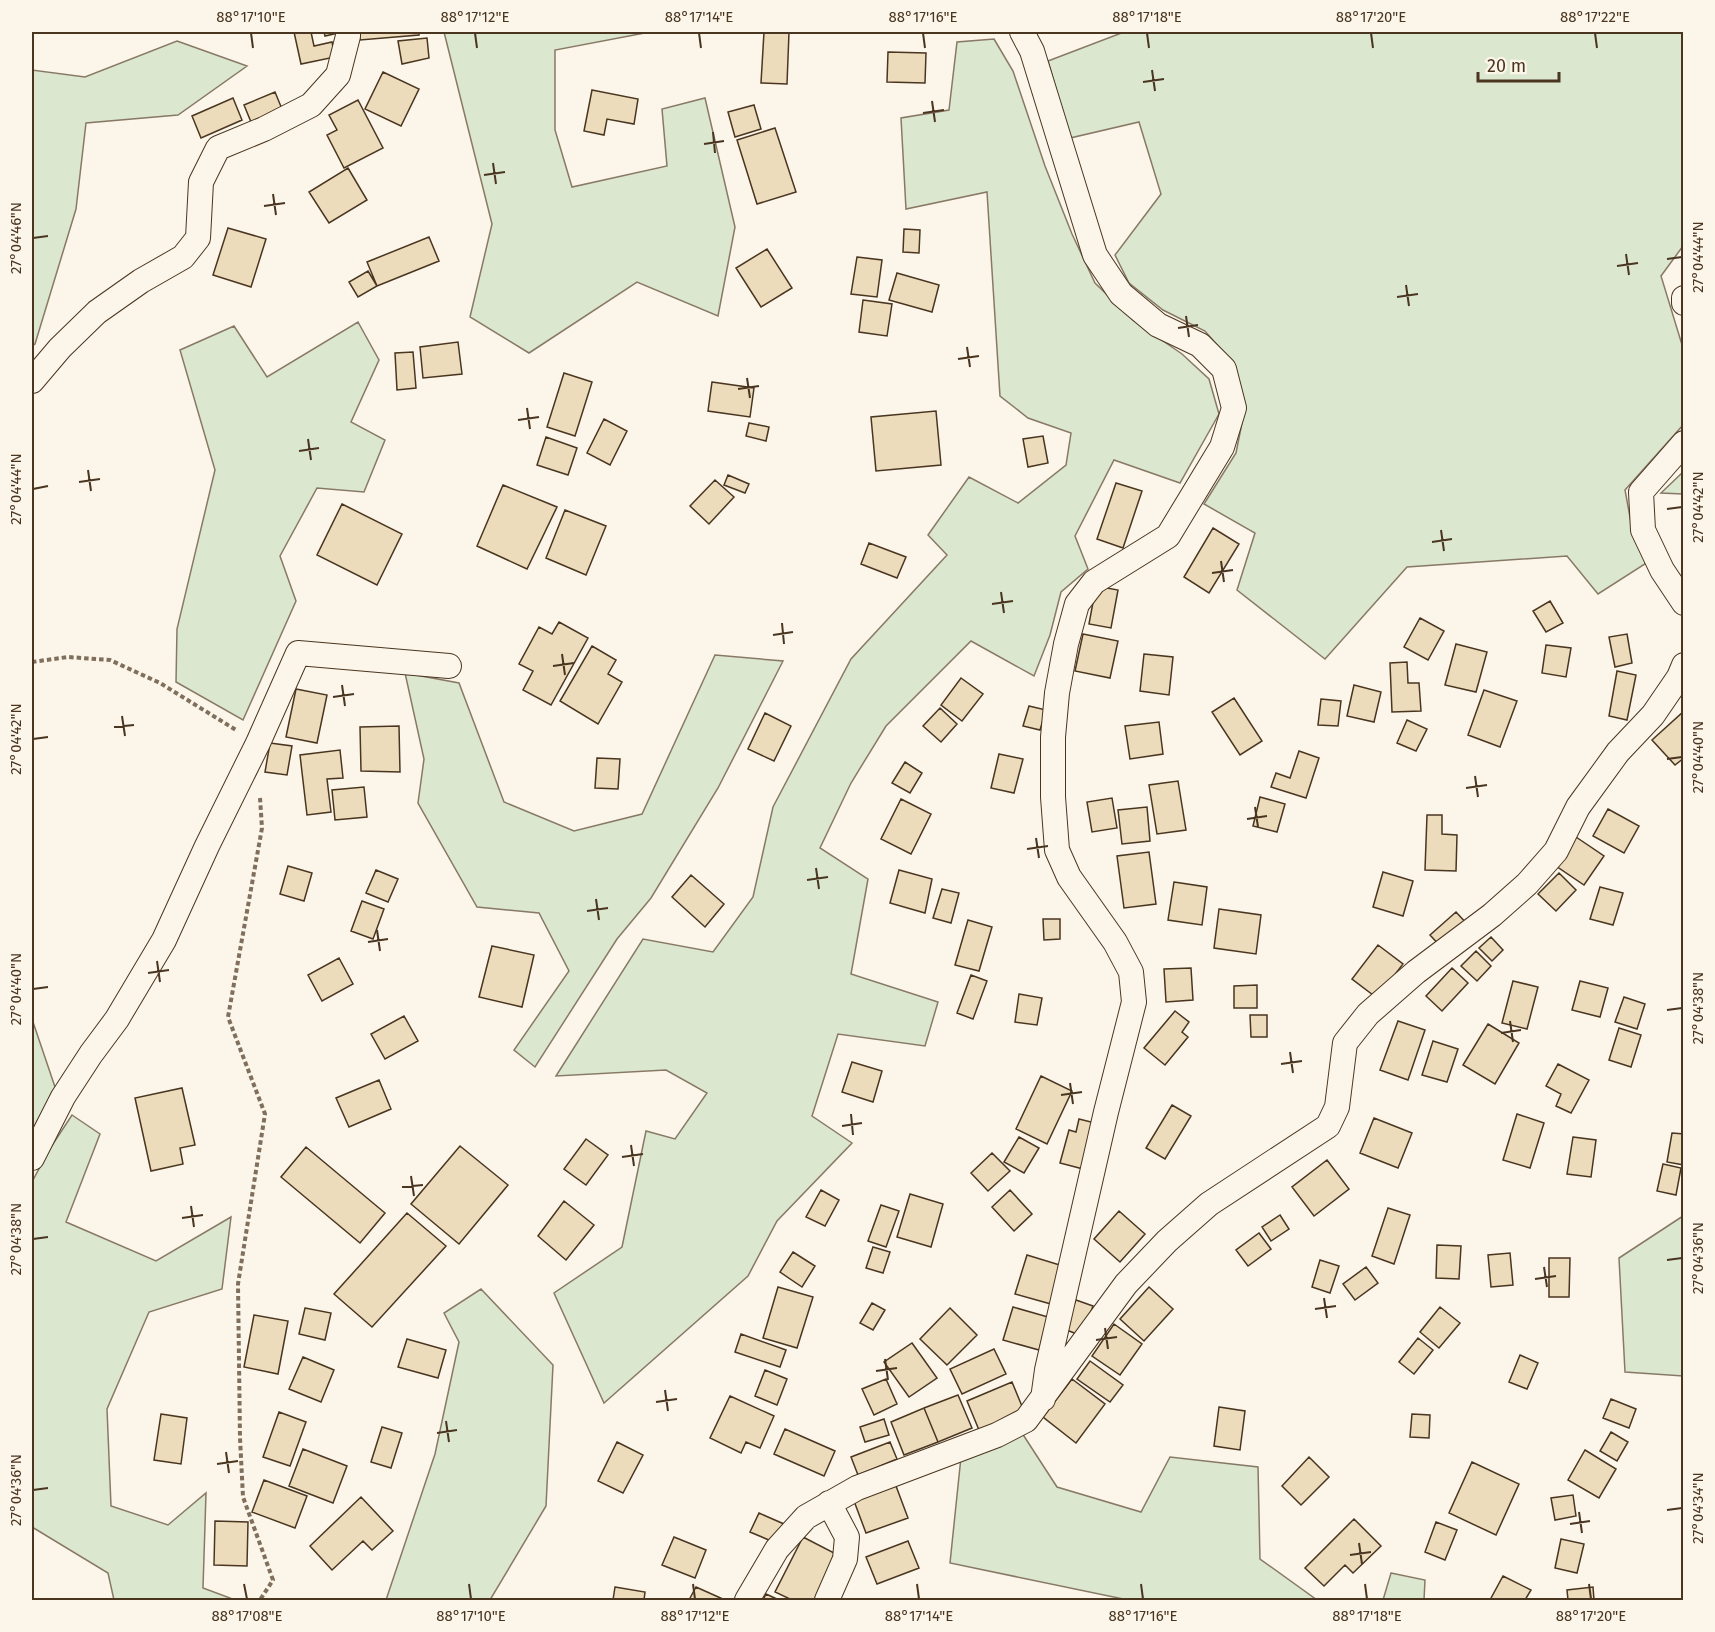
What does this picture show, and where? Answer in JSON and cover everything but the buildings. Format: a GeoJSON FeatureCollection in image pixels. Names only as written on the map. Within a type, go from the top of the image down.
{"type":"FeatureCollection","features":[{"type":"Feature","properties":{"kind":"street"},"geometry":{"type":"LineString","coordinates":[[32,381],[60,348],[97,312],[141,281],[183,257],[198,238],[201,182],[218,148],[264,129],[311,105],[338,75],[348,32]]}},
{"type":"Feature","properties":{"kind":"street"},"geometry":{"type":"LineString","coordinates":[[1022,32],[1032,51],[1095,255],[1121,294],[1158,325],[1200,345],[1224,369],[1234,408],[1222,447],[1168,536],[1094,582],[1077,604],[1065,644],[1053,736],[1053,797],[1057,850],[1069,877],[1115,942],[1131,972],[1134,1002],[1106,1113],[1043,1399]]}},
{"type":"Feature","properties":{"kind":"street"},"geometry":{"type":"LineString","coordinates":[[1683,298],[1683,303]]}},
{"type":"Feature","properties":{"kind":"street"},"geometry":{"type":"LineString","coordinates":[[1683,443],[1641,492],[1644,530],[1662,570],[1683,603]]}},
{"type":"Feature","properties":{"kind":"street"},"geometry":{"type":"LineString","coordinates":[[32,1158],[63,1097],[117,1019],[164,940],[258,743],[298,653],[449,666]]}},
{"type":"Feature","properties":{"kind":"street"},"geometry":{"type":"LineString","coordinates":[[747,1600],[777,1549],[806,1517],[857,1488],[997,1435],[1026,1420],[1126,1284],[1167,1240],[1209,1204],[1328,1126],[1337,1107],[1345,1043],[1368,1014],[1416,972],[1492,915],[1527,884],[1556,850],[1578,807],[1618,752],[1653,715],[1679,676],[1683,665]]}},
{"type":"Feature","properties":{"kind":"street"},"geometry":{"type":"LineString","coordinates":[[827,1600],[845,1559],[847,1537],[829,1503]]}},
{"type":"Feature","properties":{"kind":"path"},"geometry":{"type":"LineString","coordinates":[[32,662],[68,657],[110,660],[160,683],[258,743]]}},
{"type":"Feature","properties":{"kind":"path"},"geometry":{"type":"LineString","coordinates":[[260,796],[262,828],[228,1017],[265,1114],[238,1284],[243,1497],[273,1580],[260,1600]]}},
{"type":"Feature","properties":{"kind":"green space"},"geometry":{"type":"Polygon","coordinates":[[[444,32],[650,32],[555,50],[555,130],[572,187],[667,166],[662,109],[705,98],[735,227],[718,316],[637,282],[529,353],[470,317],[492,224],[444,32]]]}},
{"type":"Feature","properties":{"kind":"green space"},"geometry":{"type":"Polygon","coordinates":[[[1124,32],[1683,32],[1683,246],[1661,276],[1683,348],[1683,425],[1625,490],[1632,528],[1648,562],[1598,594],[1567,556],[1407,567],[1325,659],[1237,590],[1255,533],[1204,504],[1236,453],[1244,413],[1233,363],[1205,331],[1163,310],[1129,283],[1115,255],[1161,194],[1139,122],[1070,138],[1048,61],[1124,32]]]}},
{"type":"Feature","properties":{"kind":"green space"},"geometry":{"type":"Polygon","coordinates":[[[994,39],[1013,71],[1045,166],[1072,234],[1095,283],[1134,321],[1182,354],[1209,379],[1219,414],[1180,483],[1114,460],[1075,536],[1088,569],[1061,592],[1050,635],[1034,676],[971,641],[886,726],[851,783],[820,848],[868,879],[851,974],[938,1002],[925,1046],[838,1034],[812,1116],[852,1143],[777,1221],[748,1276],[604,1403],[554,1293],[622,1247],[646,1131],[675,1139],[707,1093],[666,1070],[556,1076],[643,939],[713,952],[753,897],[773,807],[851,659],[947,555],[928,535],[969,477],[1018,503],[1066,465],[1071,433],[1028,418],[1000,396],[987,192],[906,209],[901,118],[949,110],[957,42],[994,39]]]}},
{"type":"Feature","properties":{"kind":"green space"},"geometry":{"type":"Polygon","coordinates":[[[177,41],[247,66],[178,115],[86,123],[76,209],[35,344],[32,346],[32,70],[85,77],[177,41]]]}},
{"type":"Feature","properties":{"kind":"green space"},"geometry":{"type":"Polygon","coordinates":[[[358,322],[379,360],[351,422],[385,440],[364,492],[317,488],[280,556],[296,601],[243,720],[176,682],[177,629],[215,470],[180,350],[234,326],[267,377],[358,322]]]}},
{"type":"Feature","properties":{"kind":"green space"},"geometry":{"type":"Polygon","coordinates":[[[1683,472],[1683,494],[1661,493],[1683,472]]]}},
{"type":"Feature","properties":{"kind":"green space"},"geometry":{"type":"Polygon","coordinates":[[[715,655],[783,661],[718,788],[651,898],[617,939],[535,1067],[514,1050],[569,971],[539,913],[477,907],[418,803],[424,759],[405,673],[459,683],[504,802],[574,831],[642,814],[715,655]]]}},
{"type":"Feature","properties":{"kind":"green space"},"geometry":{"type":"Polygon","coordinates":[[[32,1019],[55,1087],[32,1131],[32,1019]]]}},
{"type":"Feature","properties":{"kind":"green space"},"geometry":{"type":"Polygon","coordinates":[[[72,1115],[100,1134],[66,1222],[156,1261],[231,1217],[222,1289],[149,1312],[107,1409],[111,1506],[168,1525],[206,1493],[203,1588],[230,1598],[228,1600],[114,1600],[108,1573],[32,1527],[32,1182],[49,1150],[72,1115]]]}},
{"type":"Feature","properties":{"kind":"green space"},"geometry":{"type":"Polygon","coordinates":[[[1683,1216],[1683,1376],[1625,1372],[1619,1258],[1683,1216]]]}},
{"type":"Feature","properties":{"kind":"green space"},"geometry":{"type":"Polygon","coordinates":[[[481,1289],[553,1365],[546,1506],[490,1600],[386,1600],[435,1454],[459,1342],[444,1313],[481,1289]]]}},
{"type":"Feature","properties":{"kind":"green space"},"geometry":{"type":"Polygon","coordinates":[[[1022,1433],[1057,1487],[1141,1512],[1170,1457],[1258,1467],[1260,1559],[1317,1600],[1128,1600],[950,1563],[961,1457],[1022,1433]]]}},
{"type":"Feature","properties":{"kind":"green space"},"geometry":{"type":"Polygon","coordinates":[[[1391,1573],[1425,1580],[1424,1600],[1383,1600],[1391,1573]]]}}]}
